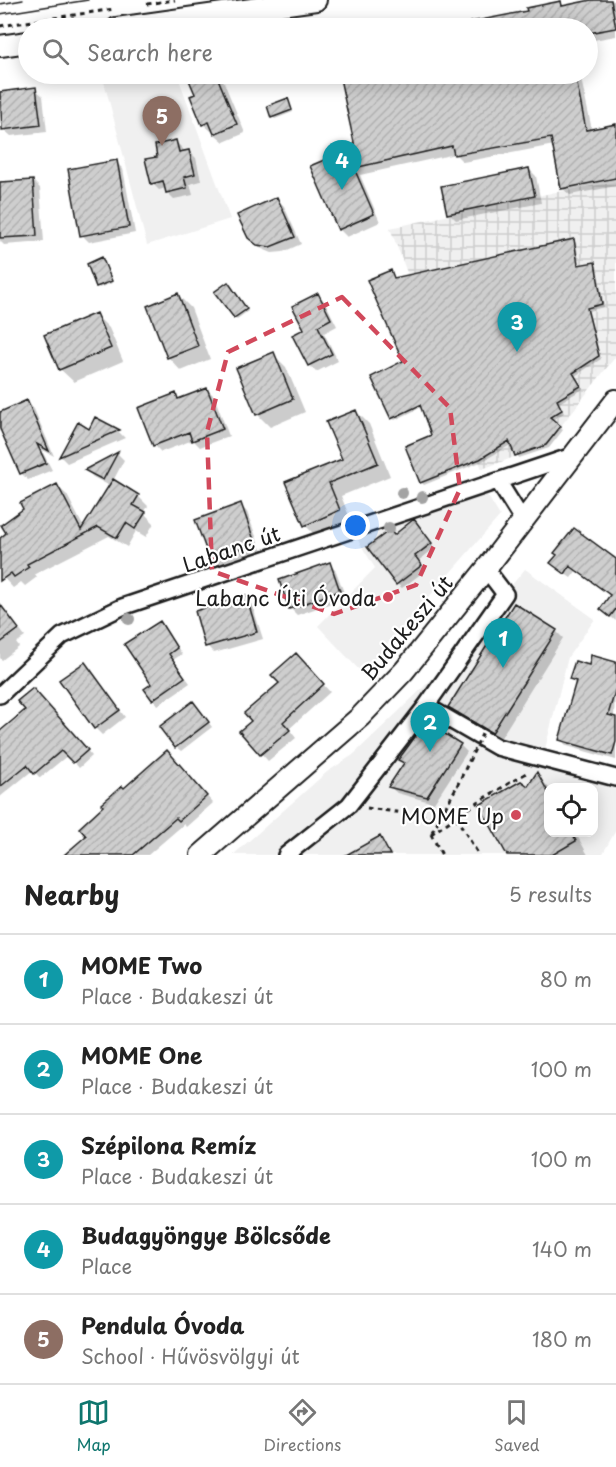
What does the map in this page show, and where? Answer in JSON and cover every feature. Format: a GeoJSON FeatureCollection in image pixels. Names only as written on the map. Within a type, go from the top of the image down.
{"type":"FeatureCollection","features":[{"type":"Feature","properties":{"kind":"main road"},"geometry":{"type":"LineString","coordinates":[[188,18],[316,0]]}},
{"type":"Feature","properties":{"kind":"main road"},"geometry":{"type":"LineString","coordinates":[[0,46],[18,43]]}},
{"type":"Feature","properties":{"kind":"main road","name":"Budakeszi út"},"geometry":{"type":"LineString","coordinates":[[201,855],[360,717],[404,670],[486,569],[616,400]]}},
{"type":"Feature","properties":{"kind":"street","name":"Labanc út"},"geometry":{"type":"LineString","coordinates":[[0,695],[62,636],[122,607],[572,456]]}},
{"type":"Feature","properties":{"kind":"street"},"geometry":{"type":"LineString","coordinates":[[498,481],[523,521]]}},
{"type":"Feature","properties":{"kind":"street"},"geometry":{"type":"LineString","coordinates":[[286,855],[349,805],[426,706],[505,594],[486,569]]}},
{"type":"Feature","properties":{"kind":"street"},"geometry":{"type":"LineString","coordinates":[[426,706],[497,747],[616,778]]}},
{"type":"Feature","properties":{"kind":"path"},"geometry":{"type":"LineString","coordinates":[[140,5],[175,0]]}},
{"type":"Feature","properties":{"kind":"path"},"geometry":{"type":"LineString","coordinates":[[55,18],[117,9]]}},
{"type":"Feature","properties":{"kind":"path"},"geometry":{"type":"LineString","coordinates":[[0,26],[18,23]]}},
{"type":"Feature","properties":{"kind":"path"},"geometry":{"type":"LineString","coordinates":[[431,834],[484,730]]}},
{"type":"Feature","properties":{"kind":"path"},"geometry":{"type":"LineString","coordinates":[[431,834],[548,760]]}},
{"type":"Feature","properties":{"kind":"path"},"geometry":{"type":"LineString","coordinates":[[349,805],[439,819]]}},
{"type":"Feature","properties":{"kind":"path"},"geometry":{"type":"LineString","coordinates":[[456,817],[477,852]]}},
{"type":"Feature","properties":{"kind":"path"},"geometry":{"type":"LineString","coordinates":[[431,834],[442,855]]}},
{"type":"Feature","properties":{"kind":"highlighted area"},"geometry":{"type":"Polygon","coordinates":[[[342,297],[450,408],[460,489],[416,585],[334,614],[212,571],[207,432],[228,352],[342,297]]]}},
{"type":"Feature","properties":{"kind":"shaded area"},"geometry":{"type":"Polygon","coordinates":[[[105,84],[181,84],[230,219],[147,245],[105,84]]]}},
{"type":"Feature","properties":{"kind":"shaded area"},"geometry":{"type":"Polygon","coordinates":[[[616,182],[616,356],[546,445],[482,469],[390,228],[556,192],[616,182]]]}},
{"type":"Feature","properties":{"kind":"shaded area","name":"Labanc Úti Óvoda"},"geometry":{"type":"Polygon","coordinates":[[[484,490],[500,516],[362,673],[318,626],[375,568],[356,537],[484,490]]]}},
{"type":"Feature","properties":{"kind":"shaded area"},"geometry":{"type":"Polygon","coordinates":[[[525,569],[595,619],[568,657],[545,749],[616,768],[616,830],[602,855],[233,855],[327,772],[353,755],[446,665],[525,569]]]}},
{"type":"Feature","properties":{"kind":"building"},"geometry":{"type":"Polygon","coordinates":[[[591,0],[611,0],[616,28],[598,31],[598,18],[491,18],[561,1],[562,6],[591,0]]]}},
{"type":"Feature","properties":{"kind":"building"},"geometry":{"type":"Polygon","coordinates":[[[191,84],[220,84],[237,124],[214,134],[209,122],[202,125],[190,96],[195,94],[191,84]]]}},
{"type":"Feature","properties":{"kind":"building"},"geometry":{"type":"Polygon","coordinates":[[[341,84],[577,84],[586,130],[616,124],[616,178],[561,189],[551,138],[454,155],[452,146],[354,168],[374,214],[338,230],[310,166],[355,147],[341,84]]]}},
{"type":"Feature","properties":{"kind":"building"},"geometry":{"type":"Polygon","coordinates":[[[36,87],[41,125],[2,130],[0,92],[36,87]]]}},
{"type":"Feature","properties":{"kind":"building"},"geometry":{"type":"Polygon","coordinates":[[[288,98],[292,110],[271,118],[267,106],[288,98]]]}},
{"type":"Feature","properties":{"kind":"building"},"geometry":{"type":"Polygon","coordinates":[[[176,140],[179,152],[189,150],[195,174],[184,177],[187,188],[166,193],[163,181],[151,184],[145,159],[157,157],[155,145],[176,140]]]}},
{"type":"Feature","properties":{"kind":"building"},"geometry":{"type":"Polygon","coordinates":[[[117,160],[129,227],[80,236],[68,169],[117,160]]]}},
{"type":"Feature","properties":{"kind":"building"},"geometry":{"type":"Polygon","coordinates":[[[529,168],[535,196],[447,214],[441,186],[529,168]]]}},
{"type":"Feature","properties":{"kind":"building"},"geometry":{"type":"Polygon","coordinates":[[[33,180],[37,236],[0,238],[0,182],[33,180]]]}},
{"type":"Feature","properties":{"kind":"building"},"geometry":{"type":"Polygon","coordinates":[[[277,197],[295,237],[270,247],[257,245],[248,238],[237,215],[277,197]]]}},
{"type":"Feature","properties":{"kind":"building"},"geometry":{"type":"Polygon","coordinates":[[[574,239],[578,265],[595,262],[602,304],[587,308],[599,356],[573,373],[581,386],[557,400],[562,410],[550,417],[561,426],[546,445],[515,456],[509,441],[480,459],[420,483],[405,446],[431,435],[420,405],[391,419],[371,377],[403,361],[367,280],[391,270],[394,278],[574,239]]]}},
{"type":"Feature","properties":{"kind":"building"},"geometry":{"type":"Polygon","coordinates":[[[102,257],[112,281],[96,287],[87,264],[102,257]]]}},
{"type":"Feature","properties":{"kind":"building"},"geometry":{"type":"Polygon","coordinates":[[[228,282],[247,309],[234,318],[214,292],[228,282]]]}},
{"type":"Feature","properties":{"kind":"building"},"geometry":{"type":"Polygon","coordinates":[[[178,293],[198,346],[167,358],[147,306],[178,293]]]}},
{"type":"Feature","properties":{"kind":"building"},"geometry":{"type":"Polygon","coordinates":[[[318,293],[331,319],[318,326],[332,354],[308,366],[292,335],[304,329],[292,306],[318,293]]]}},
{"type":"Feature","properties":{"kind":"building"},"geometry":{"type":"Polygon","coordinates":[[[96,313],[111,348],[59,370],[44,335],[96,313]]]}},
{"type":"Feature","properties":{"kind":"building"},"geometry":{"type":"Polygon","coordinates":[[[274,352],[293,399],[256,415],[236,368],[274,352]]]}},
{"type":"Feature","properties":{"kind":"building"},"geometry":{"type":"Polygon","coordinates":[[[207,388],[223,429],[192,441],[189,432],[153,446],[138,408],[176,393],[178,399],[207,388]]]}},
{"type":"Feature","properties":{"kind":"building"},"geometry":{"type":"Polygon","coordinates":[[[27,400],[49,451],[37,444],[46,463],[20,474],[0,429],[0,412],[27,400]]]}},
{"type":"Feature","properties":{"kind":"building"},"geometry":{"type":"Polygon","coordinates":[[[356,410],[378,463],[329,483],[340,510],[304,526],[285,482],[342,459],[326,422],[356,410]]]}},
{"type":"Feature","properties":{"kind":"building"},"geometry":{"type":"Polygon","coordinates":[[[95,417],[120,430],[59,457],[78,422],[89,429],[95,417]]]}},
{"type":"Feature","properties":{"kind":"building"},"geometry":{"type":"Polygon","coordinates":[[[118,452],[103,480],[84,470],[118,452]]]}},
{"type":"Feature","properties":{"kind":"building"},"geometry":{"type":"Polygon","coordinates":[[[113,479],[139,495],[133,505],[146,512],[135,529],[126,523],[117,538],[98,527],[27,564],[29,567],[14,577],[11,573],[0,581],[0,538],[6,533],[1,525],[23,509],[20,503],[57,484],[81,530],[113,479]]]}},
{"type":"Feature","properties":{"kind":"building"},"geometry":{"type":"Polygon","coordinates":[[[241,503],[255,543],[210,560],[195,520],[241,503]]]}},
{"type":"Feature","properties":{"kind":"building"},"geometry":{"type":"Polygon","coordinates":[[[414,519],[432,543],[415,556],[422,565],[396,585],[367,547],[390,530],[394,535],[414,519]]]}},
{"type":"Feature","properties":{"kind":"building"},"geometry":{"type":"Polygon","coordinates":[[[574,528],[616,559],[616,609],[610,617],[600,609],[610,595],[570,566],[565,574],[550,563],[557,555],[554,553],[574,528]]]}},
{"type":"Feature","properties":{"kind":"building"},"geometry":{"type":"Polygon","coordinates":[[[330,562],[340,591],[289,609],[279,580],[330,562]]]}},
{"type":"Feature","properties":{"kind":"building"},"geometry":{"type":"Polygon","coordinates":[[[246,595],[257,632],[205,647],[195,611],[246,595]]]}},
{"type":"Feature","properties":{"kind":"building"},"geometry":{"type":"Polygon","coordinates":[[[514,603],[557,630],[492,733],[448,707],[514,603]]]}},
{"type":"Feature","properties":{"kind":"building"},"geometry":{"type":"Polygon","coordinates":[[[0,604],[19,629],[0,643],[0,604]]]}},
{"type":"Feature","properties":{"kind":"building"},"geometry":{"type":"Polygon","coordinates":[[[160,621],[177,648],[169,654],[185,677],[152,700],[144,689],[151,684],[124,644],[160,621]]]}},
{"type":"Feature","properties":{"kind":"building"},"geometry":{"type":"Polygon","coordinates":[[[296,653],[324,684],[283,722],[290,730],[260,755],[239,731],[251,721],[244,713],[279,683],[271,675],[296,653]]]}},
{"type":"Feature","properties":{"kind":"building"},"geometry":{"type":"Polygon","coordinates":[[[591,655],[616,662],[616,688],[608,715],[616,717],[616,742],[612,755],[559,740],[576,681],[569,679],[575,661],[589,665],[591,655]]]}},
{"type":"Feature","properties":{"kind":"building"},"geometry":{"type":"Polygon","coordinates":[[[85,662],[120,710],[94,729],[59,680],[85,662]]]}},
{"type":"Feature","properties":{"kind":"building"},"geometry":{"type":"Polygon","coordinates":[[[33,688],[88,750],[73,763],[61,751],[34,774],[27,765],[0,787],[0,731],[25,710],[17,701],[33,688]]]}},
{"type":"Feature","properties":{"kind":"building"},"geometry":{"type":"Polygon","coordinates":[[[193,701],[209,722],[175,748],[159,727],[193,701]]]}},
{"type":"Feature","properties":{"kind":"building"},"geometry":{"type":"Polygon","coordinates":[[[426,722],[461,744],[427,797],[388,787],[404,763],[398,760],[426,722]]]}},
{"type":"Feature","properties":{"kind":"building"},"geometry":{"type":"Polygon","coordinates":[[[167,750],[207,796],[179,821],[176,818],[133,855],[64,855],[86,836],[79,828],[103,806],[101,804],[122,786],[124,788],[167,750]]]}},
{"type":"Feature","properties":{"kind":"building","name":"MOME Up"},"geometry":{"type":"Polygon","coordinates":[[[537,772],[544,785],[544,837],[574,837],[576,841],[552,855],[507,855],[479,805],[521,781],[528,786],[537,772]]]}},
{"type":"Feature","properties":{"kind":"building"},"geometry":{"type":"Polygon","coordinates":[[[380,836],[390,855],[346,855],[380,836]]]}},
{"type":"Feature","properties":{"kind":"tram line"},"geometry":{"type":"LineString","coordinates":[[0,4],[23,0]]}},
{"type":"Feature","properties":{"kind":"tram line"},"geometry":{"type":"LineString","coordinates":[[0,14],[88,0]]}},
{"type":"Feature","properties":{"kind":"place","name":"Pendula Óvoda"},"geometry":{"type":"Point","coordinates":[162,146]}},
{"type":"Feature","properties":{"kind":"place","name":"Budagyöngye Bölcsőde"},"geometry":{"type":"Point","coordinates":[342,190]}},
{"type":"Feature","properties":{"kind":"place","name":"Szépilona Remíz"},"geometry":{"type":"Point","coordinates":[517,352]}},
{"type":"Feature","properties":{"kind":"place","name":"Labanc Úti Óvoda"},"geometry":{"type":"Point","coordinates":[388,597]}},
{"type":"Feature","properties":{"kind":"place","name":"MOME Two"},"geometry":{"type":"Point","coordinates":[503,668]}},
{"type":"Feature","properties":{"kind":"place","name":"MOME One"},"geometry":{"type":"Point","coordinates":[430,752]}},
{"type":"Feature","properties":{"kind":"place","name":"MOME Up"},"geometry":{"type":"Point","coordinates":[516,815]}}]}
